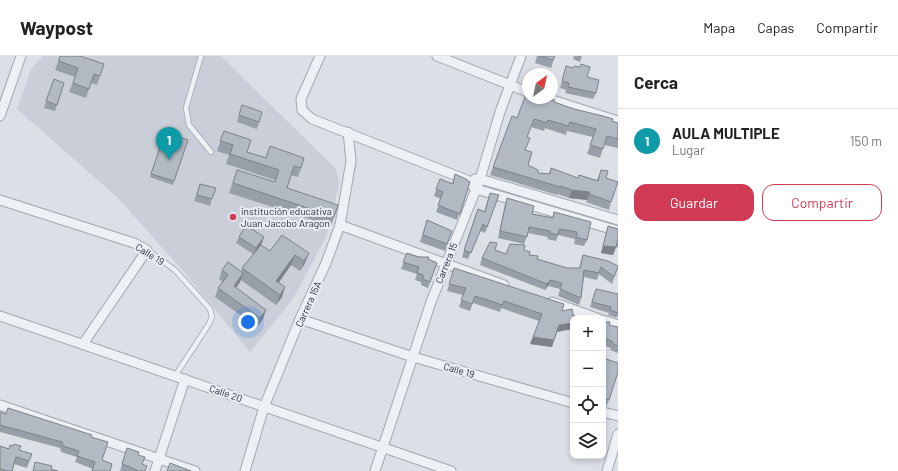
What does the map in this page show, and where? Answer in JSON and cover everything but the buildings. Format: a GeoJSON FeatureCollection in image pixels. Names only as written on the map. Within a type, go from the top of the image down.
{"type":"FeatureCollection","features":[{"type":"Feature","properties":{"kind":"street"},"geometry":{"type":"LineString","coordinates":[[0,116],[2,100],[22,56]]}},
{"type":"Feature","properties":{"kind":"street"},"geometry":{"type":"LineString","coordinates":[[320,56],[301,99],[302,110],[312,119],[467,180],[476,189],[618,231]]}},
{"type":"Feature","properties":{"kind":"street"},"geometry":{"type":"LineString","coordinates":[[437,56],[522,90]]}},
{"type":"Feature","properties":{"kind":"street","name":"Carrera 15"},"geometry":{"type":"LineString","coordinates":[[375,471],[445,264],[480,179],[521,56]]}},
{"type":"Feature","properties":{"kind":"street"},"geometry":{"type":"LineString","coordinates":[[558,102],[618,121]]}},
{"type":"Feature","properties":{"kind":"street","name":"Carrera 15A"},"geometry":{"type":"LineString","coordinates":[[245,471],[264,407],[300,319],[326,263],[340,225],[351,161],[348,132]]}},
{"type":"Feature","properties":{"kind":"street"},"geometry":{"type":"LineString","coordinates":[[467,180],[480,179],[618,220]]}},
{"type":"Feature","properties":{"kind":"street","name":"Calle 19"},"geometry":{"type":"LineString","coordinates":[[0,200],[134,243],[147,250]]}},
{"type":"Feature","properties":{"kind":"street"},"geometry":{"type":"LineString","coordinates":[[340,225],[510,287]]}},
{"type":"Feature","properties":{"kind":"street"},"geometry":{"type":"LineString","coordinates":[[83,344],[147,250]]}},
{"type":"Feature","properties":{"kind":"street"},"geometry":{"type":"LineString","coordinates":[[546,300],[588,315]]}},
{"type":"Feature","properties":{"kind":"street","name":"Calle 20"},"geometry":{"type":"LineString","coordinates":[[0,316],[451,471]]}},
{"type":"Feature","properties":{"kind":"street","name":"Calle 19"},"geometry":{"type":"LineString","coordinates":[[300,319],[413,356],[570,402]]}},
{"type":"Feature","properties":{"kind":"street"},"geometry":{"type":"LineString","coordinates":[[606,321],[618,325]]}},
{"type":"Feature","properties":{"kind":"street"},"geometry":{"type":"LineString","coordinates":[[155,471],[185,379]]}},
{"type":"Feature","properties":{"kind":"street"},"geometry":{"type":"LineString","coordinates":[[0,405],[195,471]]}},
{"type":"Feature","properties":{"kind":"street"},"geometry":{"type":"LineString","coordinates":[[606,413],[618,416]]}},
{"type":"Feature","properties":{"kind":"street"},"geometry":{"type":"LineString","coordinates":[[606,471],[618,434]]}},
{"type":"Feature","properties":{"kind":"lane"},"geometry":{"type":"LineString","coordinates":[[201,56],[186,108],[189,125],[211,152]]}},
{"type":"Feature","properties":{"kind":"lane","name":"Calle 19"},"geometry":{"type":"LineString","coordinates":[[147,250],[175,270],[210,310],[212,317],[175,376]]}},
{"type":"Feature","properties":{"kind":"shaded area","name":"institución educativa Juan Jacobo Aragon"},"geometry":{"type":"Polygon","coordinates":[[[43,56],[221,56],[336,169],[339,184],[327,235],[293,299],[250,352],[184,272],[118,198],[17,109],[31,69],[43,56]]]}},
{"type":"Feature","properties":{"kind":"place","name":"AULA MULTIPLE"},"geometry":{"type":"Point","coordinates":[169,160]}},
{"type":"Feature","properties":{"kind":"place","name":"institución educativa Juan Jacobo Aragon"},"geometry":{"type":"Point","coordinates":[233,217]}}]}
